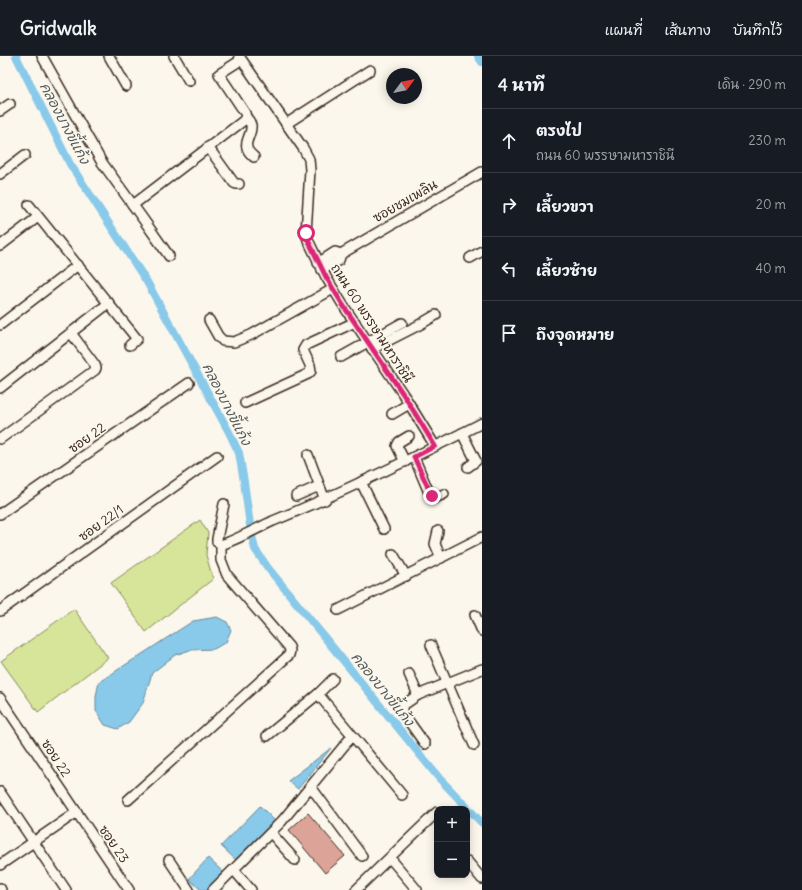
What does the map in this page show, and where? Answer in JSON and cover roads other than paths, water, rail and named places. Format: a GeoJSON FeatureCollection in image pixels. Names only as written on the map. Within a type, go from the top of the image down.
{"type":"FeatureCollection","features":[{"type":"Feature","properties":{"kind":"street"},"geometry":{"type":"LineString","coordinates":[[42,56],[101,162],[169,256]]}},
{"type":"Feature","properties":{"kind":"street"},"geometry":{"type":"LineString","coordinates":[[109,56],[126,86]]}},
{"type":"Feature","properties":{"kind":"street"},"geometry":{"type":"LineString","coordinates":[[174,56],[189,81]]}},
{"type":"Feature","properties":{"kind":"street"},"geometry":{"type":"LineString","coordinates":[[240,58],[219,74],[250,122],[251,127],[247,140],[247,148],[249,153],[254,156]]}},
{"type":"Feature","properties":{"kind":"street","name":"ถนน 60 พรรษามหาราชินี"},"geometry":{"type":"LineString","coordinates":[[240,58],[303,148],[309,159],[310,170],[306,233],[320,267],[435,446]]}},
{"type":"Feature","properties":{"kind":"street"},"geometry":{"type":"LineString","coordinates":[[286,124],[370,70]]}},
{"type":"Feature","properties":{"kind":"street"},"geometry":{"type":"LineString","coordinates":[[0,111],[10,104]]}},
{"type":"Feature","properties":{"kind":"street"},"geometry":{"type":"LineString","coordinates":[[133,205],[243,121],[246,117]]}},
{"type":"Feature","properties":{"kind":"street"},"geometry":{"type":"LineString","coordinates":[[208,147],[234,183],[239,184]]}},
{"type":"Feature","properties":{"kind":"street"},"geometry":{"type":"LineString","coordinates":[[0,174],[25,155]]}},
{"type":"Feature","properties":{"kind":"street","name":"ซอยชมเพลิน"},"geometry":{"type":"LineString","coordinates":[[320,267],[339,260],[341,254],[482,172]]}},
{"type":"Feature","properties":{"kind":"street"},"geometry":{"type":"LineString","coordinates":[[29,205],[137,339],[130,345]]}},
{"type":"Feature","properties":{"kind":"street"},"geometry":{"type":"LineString","coordinates":[[0,246],[38,217]]}},
{"type":"Feature","properties":{"kind":"street"},"geometry":{"type":"LineString","coordinates":[[470,258],[482,251]]}},
{"type":"Feature","properties":{"kind":"street"},"geometry":{"type":"LineString","coordinates":[[0,325],[78,265]]}},
{"type":"Feature","properties":{"kind":"street"},"geometry":{"type":"LineString","coordinates":[[209,320],[218,336],[223,341],[234,342],[251,335],[333,289]]}},
{"type":"Feature","properties":{"kind":"street"},"geometry":{"type":"LineString","coordinates":[[0,388],[109,304]]}},
{"type":"Feature","properties":{"kind":"street"},"geometry":{"type":"LineString","coordinates":[[341,357],[419,325],[436,315]]}},
{"type":"Feature","properties":{"kind":"street"},"geometry":{"type":"LineString","coordinates":[[246,403],[308,374],[311,371],[310,365],[303,350],[306,346],[354,322]]}},
{"type":"Feature","properties":{"kind":"street"},"geometry":{"type":"LineString","coordinates":[[370,345],[402,323]]}},
{"type":"Feature","properties":{"kind":"street"},"geometry":{"type":"LineString","coordinates":[[0,439],[95,370],[95,365],[71,333]]}},
{"type":"Feature","properties":{"kind":"street","name":"ซอย 22"},"geometry":{"type":"LineString","coordinates":[[0,514],[189,383]]}},
{"type":"Feature","properties":{"kind":"street"},"geometry":{"type":"LineString","coordinates":[[392,414],[409,404]]}},
{"type":"Feature","properties":{"kind":"street"},"geometry":{"type":"LineString","coordinates":[[221,545],[239,538],[252,530],[325,500],[482,423]]}},
{"type":"Feature","properties":{"kind":"street"},"geometry":{"type":"LineString","coordinates":[[462,433],[476,461],[468,467]]}},
{"type":"Feature","properties":{"kind":"street"},"geometry":{"type":"LineString","coordinates":[[405,462],[397,446],[399,442],[409,436]]}},
{"type":"Feature","properties":{"kind":"street"},"geometry":{"type":"LineString","coordinates":[[308,454],[325,500]]}},
{"type":"Feature","properties":{"kind":"street","name":"ซอย 22/1"},"geometry":{"type":"LineString","coordinates":[[0,611],[217,456]]}},
{"type":"Feature","properties":{"kind":"street"},"geometry":{"type":"LineString","coordinates":[[414,457],[430,495],[435,498],[444,494]]}},
{"type":"Feature","properties":{"kind":"street"},"geometry":{"type":"LineString","coordinates":[[362,482],[384,529]]}},
{"type":"Feature","properties":{"kind":"street"},"geometry":{"type":"LineString","coordinates":[[296,496],[319,486]]}},
{"type":"Feature","properties":{"kind":"street"},"geometry":{"type":"LineString","coordinates":[[128,800],[289,655],[289,647],[227,575],[221,560],[221,545],[217,542],[224,504]]}},
{"type":"Feature","properties":{"kind":"street"},"geometry":{"type":"LineString","coordinates":[[438,531],[435,544],[441,558]]}},
{"type":"Feature","properties":{"kind":"street"},"geometry":{"type":"LineString","coordinates":[[338,610],[482,537]]}},
{"type":"Feature","properties":{"kind":"street"},"geometry":{"type":"LineString","coordinates":[[393,554],[406,576]]}},
{"type":"Feature","properties":{"kind":"street"},"geometry":{"type":"LineString","coordinates":[[476,615],[482,631]]}},
{"type":"Feature","properties":{"kind":"street"},"geometry":{"type":"LineString","coordinates":[[431,645],[474,745]]}},
{"type":"Feature","properties":{"kind":"street"},"geometry":{"type":"LineString","coordinates":[[425,744],[405,716],[402,708],[403,704],[418,695],[482,669]]}},
{"type":"Feature","properties":{"kind":"street"},"geometry":{"type":"LineString","coordinates":[[409,674],[418,695]]}},
{"type":"Feature","properties":{"kind":"street"},"geometry":{"type":"LineString","coordinates":[[267,736],[318,694],[333,679]]}},
{"type":"Feature","properties":{"kind":"street"},"geometry":{"type":"LineString","coordinates":[[318,694],[402,795]]}},
{"type":"Feature","properties":{"kind":"street","name":"ซอย 22"},"geometry":{"type":"LineString","coordinates":[[0,698],[77,812]]}},
{"type":"Feature","properties":{"kind":"street"},"geometry":{"type":"LineString","coordinates":[[213,890],[271,833],[311,787],[352,736]]}},
{"type":"Feature","properties":{"kind":"street"},"geometry":{"type":"LineString","coordinates":[[311,787],[362,856]]}},
{"type":"Feature","properties":{"kind":"street"},"geometry":{"type":"LineString","coordinates":[[0,792],[66,890]]}},
{"type":"Feature","properties":{"kind":"street"},"geometry":{"type":"LineString","coordinates":[[0,865],[77,812]]}},
{"type":"Feature","properties":{"kind":"street","name":"ซอย 23"},"geometry":{"type":"LineString","coordinates":[[77,812],[129,890]]}},
{"type":"Feature","properties":{"kind":"street"},"geometry":{"type":"LineString","coordinates":[[356,890],[434,818]]}},
{"type":"Feature","properties":{"kind":"street"},"geometry":{"type":"LineString","coordinates":[[271,833],[295,860]]}},
{"type":"Feature","properties":{"kind":"street"},"geometry":{"type":"LineString","coordinates":[[390,858],[417,890]]}},
{"type":"Feature","properties":{"kind":"street"},"geometry":{"type":"LineString","coordinates":[[169,860],[189,890]]}},
{"type":"Feature","properties":{"kind":"street"},"geometry":{"type":"LineString","coordinates":[[470,865],[482,879]]}},
{"type":"Feature","properties":{"kind":"street"},"geometry":{"type":"LineString","coordinates":[[234,870],[251,890]]}},
{"type":"Feature","properties":{"kind":"water"},"geometry":{"type":"Polygon","coordinates":[[[217,617],[227,622],[231,630],[226,642],[214,649],[190,650],[175,655],[152,673],[143,703],[129,722],[118,729],[105,725],[96,711],[96,696],[99,682],[193,621],[217,617]]]}},
{"type":"Feature","properties":{"kind":"water"},"geometry":{"type":"Polygon","coordinates":[[[331,748],[298,789],[288,781],[331,748]]]}},
{"type":"Feature","properties":{"kind":"water"},"geometry":{"type":"Polygon","coordinates":[[[260,806],[276,822],[237,861],[221,846],[260,806]]]}},
{"type":"Feature","properties":{"kind":"water"},"geometry":{"type":"Polygon","coordinates":[[[208,858],[224,873],[209,890],[201,890],[189,879],[208,858]]]}},
{"type":"Feature","properties":{"kind":"waterway","name":"คลองบางขี้แก้ง"},"geometry":{"type":"LineString","coordinates":[[16,56],[70,164],[147,282],[229,432],[239,453],[255,549],[268,568],[439,778],[482,823]]}},
{"type":"Feature","properties":{"kind":"waterway"},"geometry":{"type":"LineString","coordinates":[[478,56],[482,62]]}}]}
